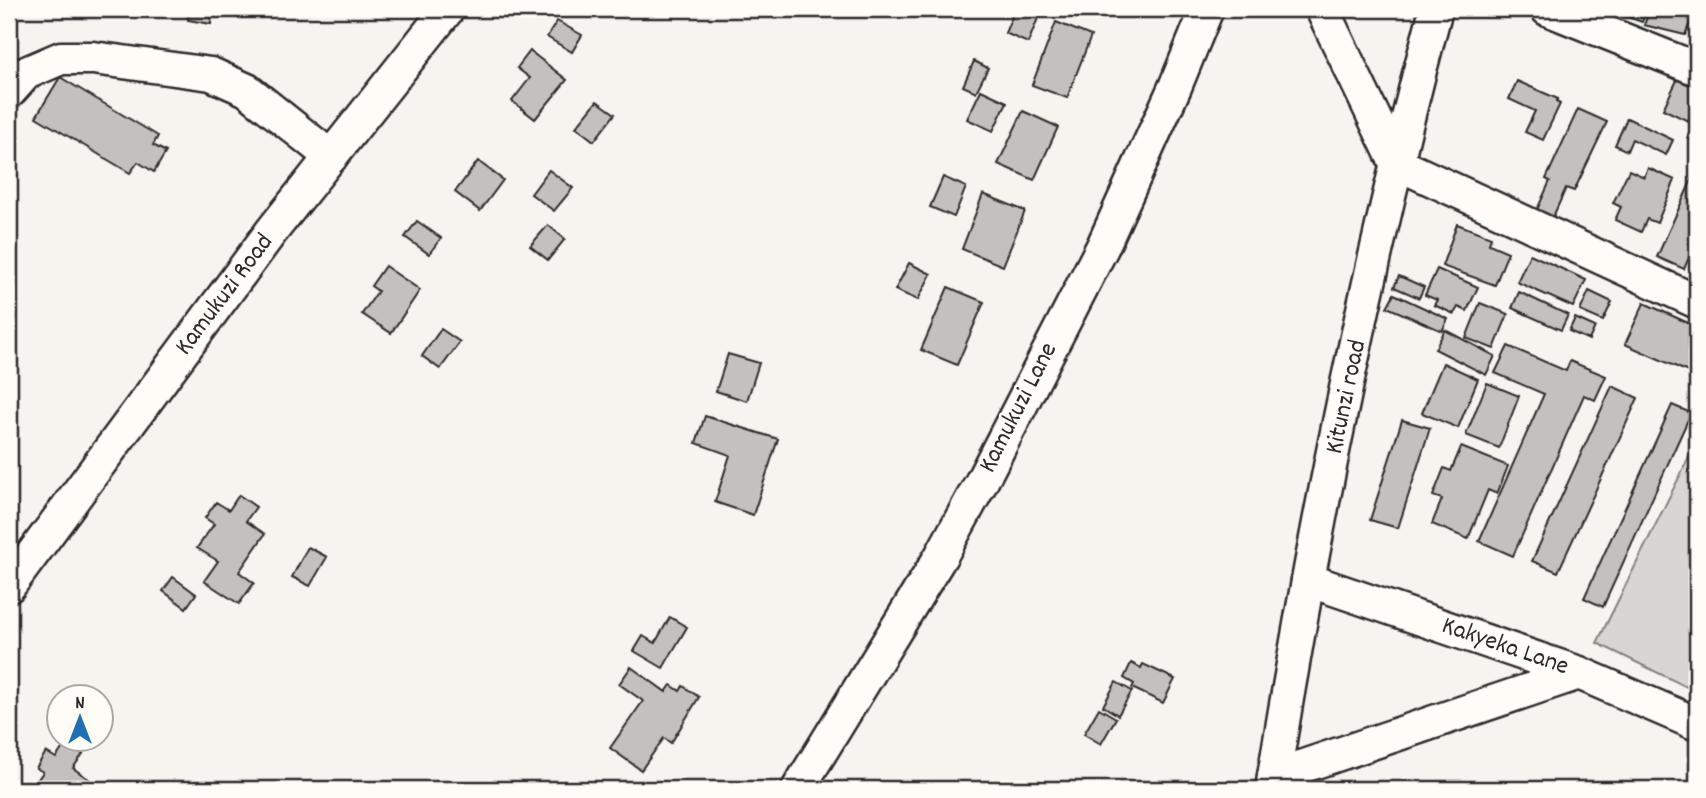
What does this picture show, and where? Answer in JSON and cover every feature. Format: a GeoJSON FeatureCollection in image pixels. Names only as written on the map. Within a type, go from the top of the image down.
{"type":"FeatureCollection","features":[{"type":"Feature","properties":{"kind":"street","name":"Kamukuzi Road"},"geometry":{"type":"LineString","coordinates":[[9,586],[271,232],[448,9]]}},
{"type":"Feature","properties":{"kind":"street","name":"Kamukuzi Lane"},"geometry":{"type":"LineString","coordinates":[[798,789],[940,556],[983,479],[1102,246],[1175,87],[1207,9]]}},
{"type":"Feature","properties":{"kind":"street"},"geometry":{"type":"LineString","coordinates":[[1322,9],[1396,163],[1697,302]]}},
{"type":"Feature","properties":{"kind":"street","name":"Kitunzi road"},"geometry":{"type":"LineString","coordinates":[[1273,782],[1308,580],[1396,163],[1436,9]]}},
{"type":"Feature","properties":{"kind":"street"},"geometry":{"type":"LineString","coordinates":[[1548,9],[1697,69]]}},
{"type":"Feature","properties":{"kind":"street"},"geometry":{"type":"LineString","coordinates":[[9,92],[26,73],[61,58],[93,58],[211,74],[247,90],[331,157]]}},
{"type":"Feature","properties":{"kind":"street","name":"Kakyeka Lane"},"geometry":{"type":"LineString","coordinates":[[1308,580],[1579,673],[1697,724]]}},
{"type":"Feature","properties":{"kind":"street"},"geometry":{"type":"LineString","coordinates":[[1273,782],[1579,673]]}},
{"type":"Feature","properties":{"kind":"shaded area"},"geometry":{"type":"Polygon","coordinates":[[[1697,441],[1697,692],[1597,643],[1697,441]]]}},
{"type":"Feature","properties":{"kind":"building"},"geometry":{"type":"Polygon","coordinates":[[[189,9],[213,9],[211,24],[188,20],[189,9]]]}},
{"type":"Feature","properties":{"kind":"building"},"geometry":{"type":"Polygon","coordinates":[[[1015,9],[1041,11],[1028,43],[1005,33],[1015,9]]]}},
{"type":"Feature","properties":{"kind":"building"},"geometry":{"type":"Polygon","coordinates":[[[1617,9],[1696,9],[1685,35],[1644,25],[1649,12],[1646,11],[1642,22],[1616,13],[1617,9]]]}},
{"type":"Feature","properties":{"kind":"building"},"geometry":{"type":"Polygon","coordinates":[[[557,21],[582,35],[572,52],[547,37],[557,21]]]}},
{"type":"Feature","properties":{"kind":"building"},"geometry":{"type":"Polygon","coordinates":[[[1056,22],[1091,36],[1067,98],[1032,85],[1056,22]]]}},
{"type":"Feature","properties":{"kind":"building"},"geometry":{"type":"Polygon","coordinates":[[[530,51],[567,80],[535,119],[512,101],[530,78],[517,68],[530,51]]]}},
{"type":"Feature","properties":{"kind":"building"},"geometry":{"type":"Polygon","coordinates":[[[974,61],[988,68],[976,92],[963,86],[974,61]]]}},
{"type":"Feature","properties":{"kind":"building"},"geometry":{"type":"Polygon","coordinates":[[[1680,74],[1697,82],[1697,100],[1688,121],[1663,109],[1680,74]]]}},
{"type":"Feature","properties":{"kind":"building"},"geometry":{"type":"Polygon","coordinates":[[[60,77],[158,136],[153,145],[166,152],[154,172],[138,162],[130,173],[36,117],[60,77]]]}},
{"type":"Feature","properties":{"kind":"building"},"geometry":{"type":"Polygon","coordinates":[[[1517,81],[1558,99],[1556,102],[1560,104],[1543,140],[1525,132],[1535,111],[1509,99],[1517,81]]]}},
{"type":"Feature","properties":{"kind":"building"},"geometry":{"type":"Polygon","coordinates":[[[981,90],[1007,102],[993,131],[967,119],[981,90]]]}},
{"type":"Feature","properties":{"kind":"building"},"geometry":{"type":"Polygon","coordinates":[[[597,101],[615,114],[594,141],[576,127],[597,101]]]}},
{"type":"Feature","properties":{"kind":"building"},"geometry":{"type":"Polygon","coordinates":[[[1578,109],[1607,122],[1574,191],[1566,188],[1552,219],[1536,212],[1550,181],[1546,179],[1578,109]]]}},
{"type":"Feature","properties":{"kind":"building"},"geometry":{"type":"Polygon","coordinates":[[[1023,111],[1058,127],[1034,180],[998,164],[1023,111]]]}},
{"type":"Feature","properties":{"kind":"building"},"geometry":{"type":"Polygon","coordinates":[[[1697,115],[1697,143],[1687,138],[1697,115]]]}},
{"type":"Feature","properties":{"kind":"building"},"geometry":{"type":"Polygon","coordinates":[[[1627,118],[1673,140],[1666,155],[1632,139],[1627,151],[1615,145],[1627,118]]]}},
{"type":"Feature","properties":{"kind":"building"},"geometry":{"type":"Polygon","coordinates":[[[478,161],[503,180],[480,211],[455,192],[478,161]]]}},
{"type":"Feature","properties":{"kind":"building"},"geometry":{"type":"Polygon","coordinates":[[[1648,168],[1675,180],[1657,223],[1647,219],[1641,232],[1615,220],[1621,207],[1613,203],[1629,170],[1644,177],[1648,168]]]}},
{"type":"Feature","properties":{"kind":"building"},"geometry":{"type":"Polygon","coordinates":[[[1697,168],[1697,240],[1684,269],[1657,257],[1697,168]]]}},
{"type":"Feature","properties":{"kind":"building"},"geometry":{"type":"Polygon","coordinates":[[[549,170],[573,188],[554,211],[531,194],[549,170]]]}},
{"type":"Feature","properties":{"kind":"building"},"geometry":{"type":"Polygon","coordinates":[[[943,177],[966,187],[954,217],[930,207],[943,177]]]}},
{"type":"Feature","properties":{"kind":"building"},"geometry":{"type":"Polygon","coordinates":[[[983,194],[1025,211],[1003,266],[962,249],[983,194]]]}},
{"type":"Feature","properties":{"kind":"building"},"geometry":{"type":"Polygon","coordinates":[[[417,221],[441,238],[429,254],[405,237],[417,221]]]}},
{"type":"Feature","properties":{"kind":"building"},"geometry":{"type":"Polygon","coordinates":[[[1457,224],[1491,237],[1489,244],[1508,252],[1495,285],[1442,266],[1457,224]]]}},
{"type":"Feature","properties":{"kind":"building"},"geometry":{"type":"Polygon","coordinates":[[[548,225],[565,239],[548,260],[530,246],[548,225]]]}},
{"type":"Feature","properties":{"kind":"building"},"geometry":{"type":"Polygon","coordinates":[[[1530,254],[1586,280],[1573,307],[1517,282],[1530,254]]]}},
{"type":"Feature","properties":{"kind":"building"},"geometry":{"type":"Polygon","coordinates":[[[909,263],[931,274],[918,300],[895,290],[909,263]]]}},
{"type":"Feature","properties":{"kind":"building"},"geometry":{"type":"Polygon","coordinates":[[[385,266],[420,290],[391,333],[362,314],[378,291],[371,286],[385,266]]]}},
{"type":"Feature","properties":{"kind":"building"},"geometry":{"type":"Polygon","coordinates":[[[1437,269],[1478,287],[1467,311],[1458,307],[1454,314],[1434,305],[1437,300],[1425,295],[1437,269]]]}},
{"type":"Feature","properties":{"kind":"building"},"geometry":{"type":"Polygon","coordinates":[[[1399,276],[1424,287],[1419,298],[1394,287],[1399,276]]]}},
{"type":"Feature","properties":{"kind":"building"},"geometry":{"type":"Polygon","coordinates":[[[948,287],[984,302],[957,365],[921,350],[948,287]]]}},
{"type":"Feature","properties":{"kind":"building"},"geometry":{"type":"Polygon","coordinates":[[[1589,291],[1612,302],[1603,321],[1580,311],[1589,291]]]}},
{"type":"Feature","properties":{"kind":"building"},"geometry":{"type":"Polygon","coordinates":[[[1519,292],[1568,315],[1561,330],[1512,308],[1519,292]]]}},
{"type":"Feature","properties":{"kind":"building"},"geometry":{"type":"Polygon","coordinates":[[[1394,294],[1448,319],[1442,331],[1387,307],[1394,294]]]}},
{"type":"Feature","properties":{"kind":"building"},"geometry":{"type":"Polygon","coordinates":[[[1480,303],[1508,314],[1494,349],[1466,338],[1480,303]]]}},
{"type":"Feature","properties":{"kind":"building"},"geometry":{"type":"Polygon","coordinates":[[[1644,303],[1697,327],[1697,376],[1625,344],[1644,303]]]}},
{"type":"Feature","properties":{"kind":"building"},"geometry":{"type":"Polygon","coordinates":[[[1575,318],[1595,327],[1589,340],[1569,331],[1575,318]]]}},
{"type":"Feature","properties":{"kind":"building"},"geometry":{"type":"Polygon","coordinates":[[[441,329],[460,342],[440,369],[422,356],[441,329]]]}},
{"type":"Feature","properties":{"kind":"building"},"geometry":{"type":"Polygon","coordinates":[[[1445,330],[1495,356],[1486,375],[1435,349],[1445,330]]]}},
{"type":"Feature","properties":{"kind":"building"},"geometry":{"type":"Polygon","coordinates":[[[1508,346],[1566,371],[1570,361],[1606,376],[1595,400],[1584,395],[1513,556],[1479,541],[1544,394],[1495,373],[1508,346]]]}},
{"type":"Feature","properties":{"kind":"building"},"geometry":{"type":"Polygon","coordinates":[[[728,354],[759,363],[747,401],[716,391],[728,354]]]}},
{"type":"Feature","properties":{"kind":"building"},"geometry":{"type":"Polygon","coordinates":[[[1443,363],[1478,379],[1458,428],[1422,413],[1443,363]]]}},
{"type":"Feature","properties":{"kind":"building"},"geometry":{"type":"Polygon","coordinates":[[[1487,383],[1519,396],[1499,448],[1466,435],[1487,383]]]}},
{"type":"Feature","properties":{"kind":"building"},"geometry":{"type":"Polygon","coordinates":[[[1612,386],[1638,398],[1558,572],[1532,561],[1612,386]]]}},
{"type":"Feature","properties":{"kind":"building"},"geometry":{"type":"Polygon","coordinates":[[[1672,405],[1691,413],[1603,607],[1584,598],[1672,405]]]}},
{"type":"Feature","properties":{"kind":"building"},"geometry":{"type":"Polygon","coordinates":[[[705,416],[778,439],[753,515],[715,502],[730,455],[696,443],[705,416]]]}},
{"type":"Feature","properties":{"kind":"building"},"geometry":{"type":"Polygon","coordinates":[[[1402,420],[1430,428],[1398,528],[1370,520],[1402,420]]]}},
{"type":"Feature","properties":{"kind":"building"},"geometry":{"type":"Polygon","coordinates":[[[1461,447],[1508,466],[1497,494],[1488,490],[1468,539],[1432,524],[1442,499],[1433,496],[1444,468],[1451,471],[1461,447]]]}},
{"type":"Feature","properties":{"kind":"building"},"geometry":{"type":"Polygon","coordinates":[[[239,495],[256,507],[246,521],[265,534],[239,572],[254,583],[239,604],[204,581],[218,561],[197,548],[214,524],[205,518],[216,502],[229,510],[239,495]]]}},
{"type":"Feature","properties":{"kind":"building"},"geometry":{"type":"Polygon","coordinates":[[[308,547],[327,557],[310,586],[292,577],[308,547]]]}},
{"type":"Feature","properties":{"kind":"building"},"geometry":{"type":"Polygon","coordinates":[[[173,577],[196,594],[186,608],[163,591],[173,577]]]}},
{"type":"Feature","properties":{"kind":"building"},"geometry":{"type":"Polygon","coordinates":[[[670,617],[687,627],[663,668],[634,651],[643,636],[655,643],[670,617]]]}},
{"type":"Feature","properties":{"kind":"building"},"geometry":{"type":"Polygon","coordinates":[[[1131,663],[1141,668],[1143,664],[1175,679],[1163,703],[1132,688],[1134,684],[1124,678],[1131,663]]]}},
{"type":"Feature","properties":{"kind":"building"},"geometry":{"type":"Polygon","coordinates":[[[631,667],[666,692],[671,685],[680,691],[683,686],[699,697],[671,743],[664,738],[641,770],[610,748],[643,701],[619,684],[631,667]]]}},
{"type":"Feature","properties":{"kind":"building"},"geometry":{"type":"Polygon","coordinates":[[[1116,682],[1132,691],[1118,715],[1103,706],[1116,682]]]}},
{"type":"Feature","properties":{"kind":"building"},"geometry":{"type":"Polygon","coordinates":[[[1099,708],[1116,718],[1101,744],[1084,734],[1099,708]]]}},
{"type":"Feature","properties":{"kind":"building"},"geometry":{"type":"Polygon","coordinates":[[[46,752],[56,758],[60,752],[83,754],[73,768],[90,780],[84,789],[31,789],[43,772],[36,768],[46,752]]]}}]}
